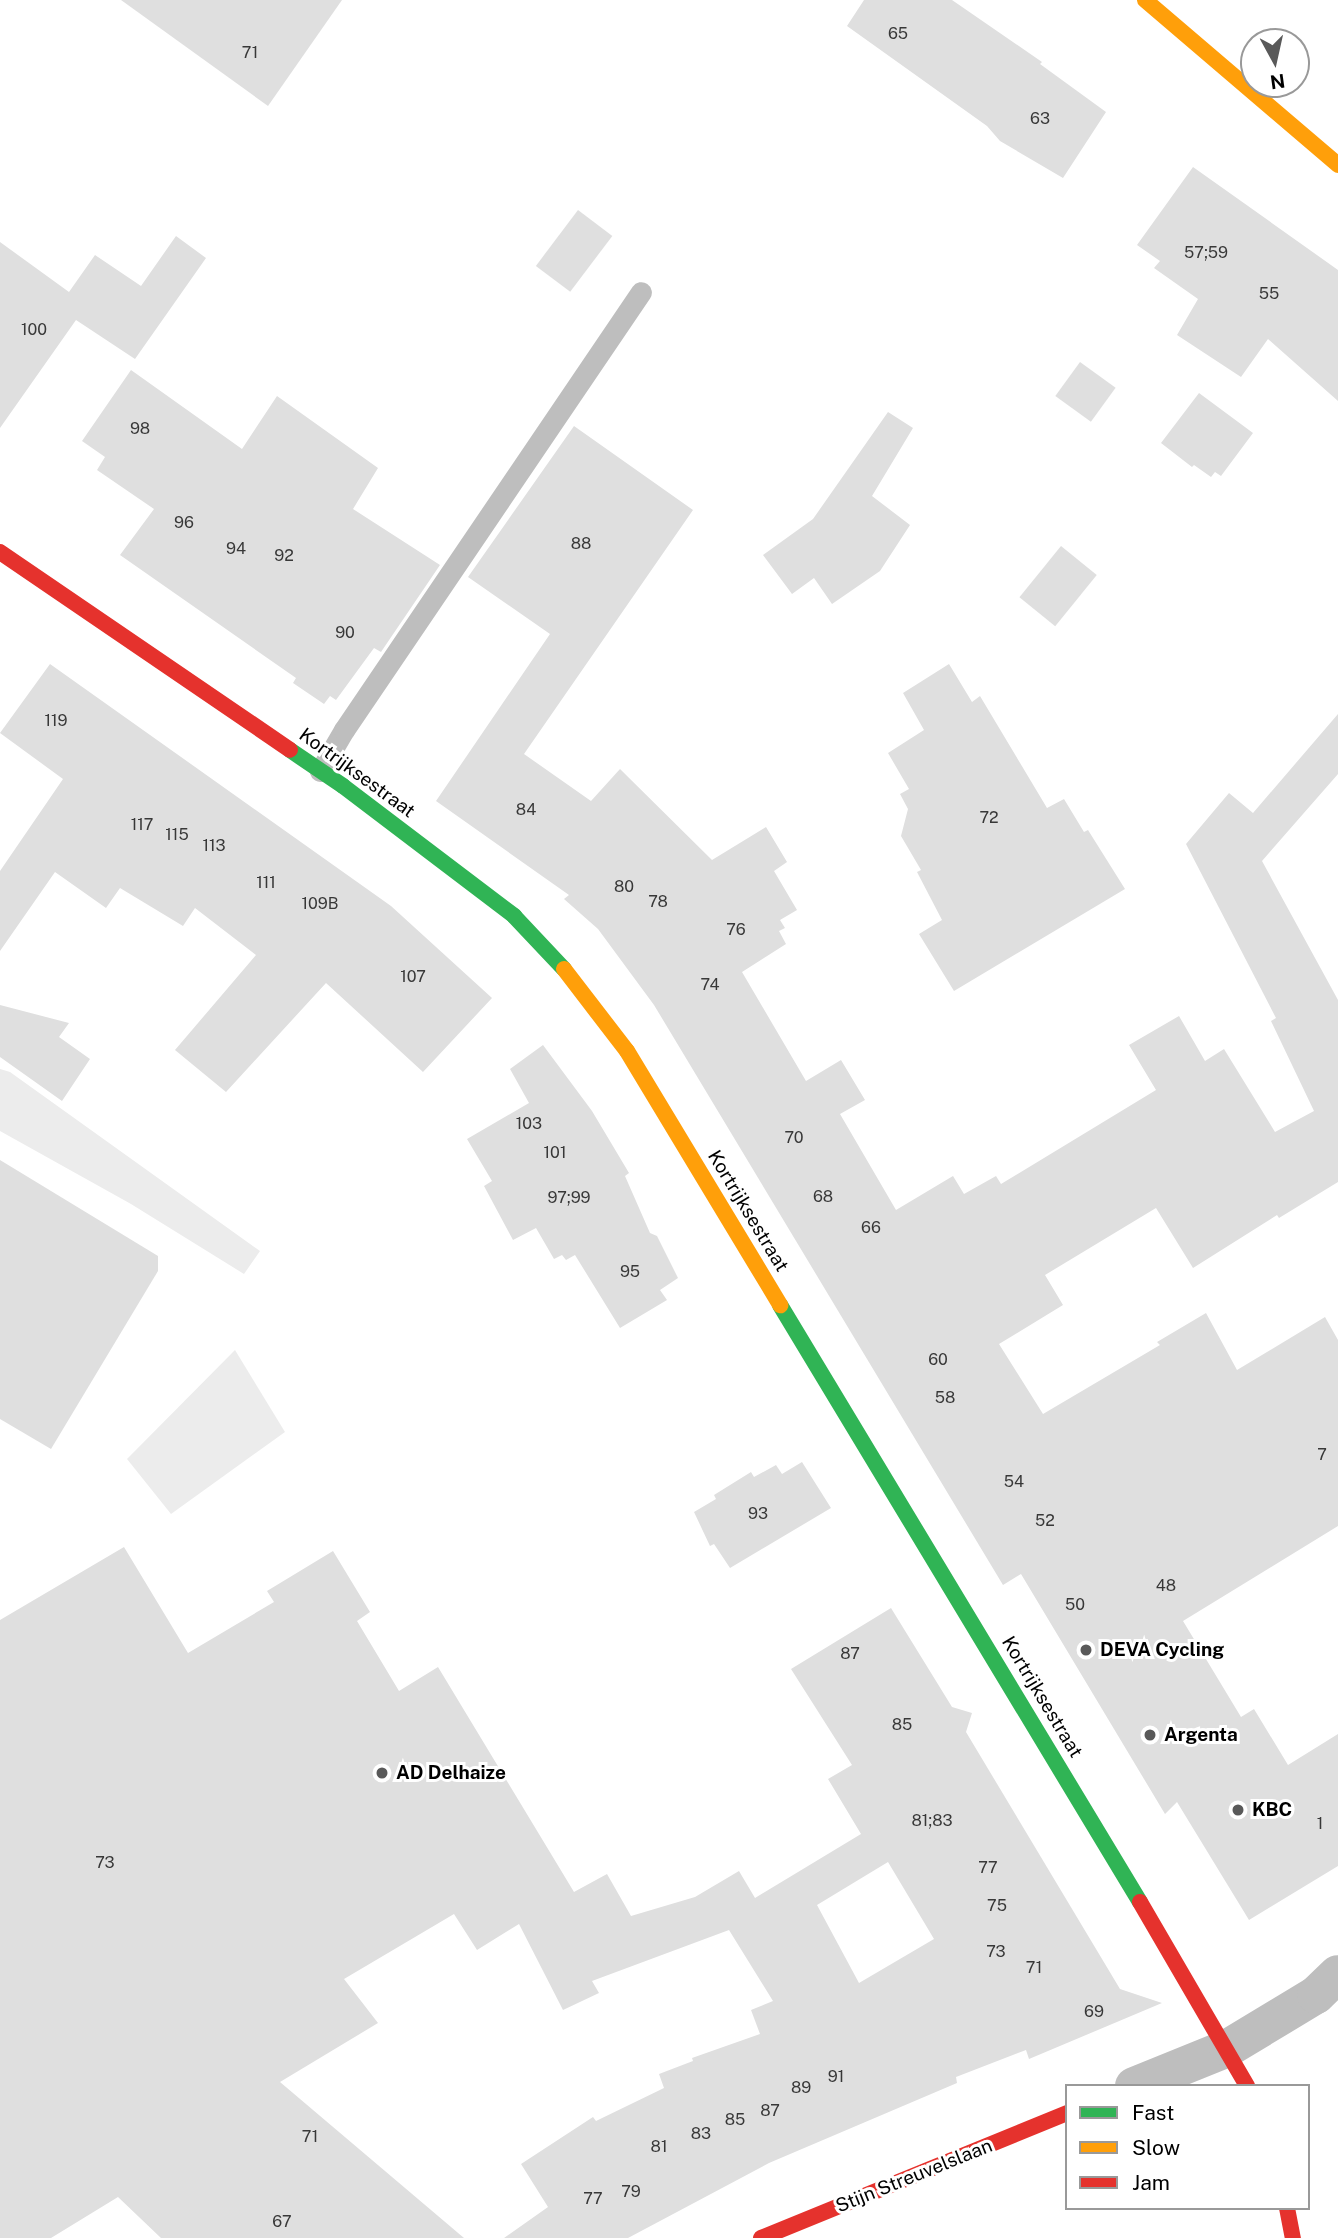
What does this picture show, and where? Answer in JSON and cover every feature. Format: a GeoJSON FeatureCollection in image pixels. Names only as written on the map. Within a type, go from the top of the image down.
{"type":"FeatureCollection","features":[{"type":"Feature","properties":{"kind":"street"},"geometry":{"type":"LineString","coordinates":[[1145,0],[1338,165]]}},
{"type":"Feature","properties":{"kind":"street","name":"Kortrijksestraat"},"geometry":{"type":"LineString","coordinates":[[0,552],[320,771],[514,916],[574,979],[627,1051],[1228,2048],[1246,2084]]}},
{"type":"Feature","properties":{"kind":"street"},"geometry":{"type":"LineString","coordinates":[[1139,2084],[1228,2048],[1316,1995],[1338,1974]]}},
{"type":"Feature","properties":{"kind":"street","name":"Stijn Streuvelslaan"},"geometry":{"type":"LineString","coordinates":[[761,2238],[1065,2114]]}},
{"type":"Feature","properties":{"kind":"street"},"geometry":{"type":"LineString","coordinates":[[1287,2210],[1293,2238]]}},
{"type":"Feature","properties":{"kind":"lane"},"geometry":{"type":"LineString","coordinates":[[320,771],[344,730],[641,292]]}},
{"type":"Feature","properties":{"kind":"shaded area"},"geometry":{"type":"Polygon","coordinates":[[[0,1069],[10,1072],[260,1251],[244,1274],[131,1204],[0,1131],[0,1069]]]}},
{"type":"Feature","properties":{"kind":"shaded area"},"geometry":{"type":"Polygon","coordinates":[[[235,1350],[285,1432],[171,1514],[127,1459],[235,1350]]]}},
{"type":"Feature","properties":{"kind":"building"},"geometry":{"type":"Polygon","coordinates":[[[121,0],[342,0],[268,106],[121,0]]]}},
{"type":"Feature","properties":{"kind":"building"},"geometry":{"type":"Polygon","coordinates":[[[864,0],[952,0],[1042,62],[1040,64],[1106,112],[1063,178],[1000,141],[987,126],[847,26],[864,0]]]}},
{"type":"Feature","properties":{"kind":"building"},"geometry":{"type":"Polygon","coordinates":[[[1193,167],[1338,270],[1338,401],[1268,339],[1241,377],[1177,335],[1198,299],[1154,268],[1160,261],[1137,245],[1193,167]]]}},
{"type":"Feature","properties":{"kind":"building"},"geometry":{"type":"Polygon","coordinates":[[[578,210],[612,236],[570,292],[536,266],[578,210]]]}},
{"type":"Feature","properties":{"kind":"building"},"geometry":{"type":"Polygon","coordinates":[[[176,236],[206,258],[135,359],[76,320],[0,428],[0,242],[69,292],[95,255],[141,286],[176,236]]]}},
{"type":"Feature","properties":{"kind":"building"},"geometry":{"type":"Polygon","coordinates":[[[1080,362],[1116,388],[1091,422],[1055,396],[1080,362]]]}},
{"type":"Feature","properties":{"kind":"building"},"geometry":{"type":"Polygon","coordinates":[[[131,370],[242,449],[277,396],[378,468],[353,509],[440,565],[381,652],[374,648],[336,700],[330,696],[324,704],[293,683],[296,678],[120,555],[154,509],[97,470],[105,457],[82,441],[131,370]]]}},
{"type":"Feature","properties":{"kind":"building"},"geometry":{"type":"Polygon","coordinates":[[[1199,393],[1253,433],[1221,476],[1215,472],[1211,477],[1194,465],[1192,467],[1161,443],[1199,393]]]}},
{"type":"Feature","properties":{"kind":"building"},"geometry":{"type":"Polygon","coordinates":[[[888,412],[913,428],[872,496],[910,525],[880,571],[832,604],[814,578],[792,594],[763,555],[813,519],[888,412]]]}},
{"type":"Feature","properties":{"kind":"building"},"geometry":{"type":"Polygon","coordinates":[[[574,426],[693,510],[524,754],[591,801],[620,769],[712,860],[766,827],[787,862],[774,871],[797,910],[780,920],[785,928],[779,931],[786,944],[742,972],[806,1081],[841,1060],[865,1100],[840,1114],[896,1210],[953,1176],[964,1194],[996,1176],[1001,1184],[1156,1090],[1129,1045],[1179,1016],[1205,1061],[1224,1049],[1275,1132],[1314,1111],[1271,1021],[1276,1018],[1186,844],[1229,793],[1253,813],[1338,714],[1338,774],[1262,861],[1338,1000],[1338,1182],[1279,1218],[1277,1215],[1193,1268],[1156,1208],[1045,1275],[1063,1305],[999,1344],[1043,1414],[1160,1345],[1157,1342],[1206,1313],[1237,1370],[1325,1317],[1338,1340],[1338,1526],[1183,1621],[1241,1717],[1254,1709],[1288,1765],[1338,1734],[1338,1866],[1249,1920],[1177,1802],[1165,1814],[1021,1574],[1003,1585],[654,1005],[598,929],[564,899],[569,895],[436,801],[550,634],[468,577],[574,426]]]}},
{"type":"Feature","properties":{"kind":"building"},"geometry":{"type":"Polygon","coordinates":[[[1061,546],[1097,575],[1055,626],[1019,597],[1061,546]]]}},
{"type":"Feature","properties":{"kind":"building"},"geometry":{"type":"Polygon","coordinates":[[[50,664],[391,906],[492,998],[423,1072],[326,983],[226,1092],[175,1050],[256,955],[195,908],[183,926],[120,888],[106,908],[55,872],[0,951],[0,871],[63,779],[0,733],[50,664]]]}},
{"type":"Feature","properties":{"kind":"building"},"geometry":{"type":"Polygon","coordinates":[[[949,664],[972,702],[980,696],[1047,808],[1064,799],[1084,832],[1088,830],[1125,889],[954,991],[919,934],[942,920],[917,872],[921,870],[901,836],[908,809],[900,794],[909,789],[888,753],[924,730],[903,693],[949,664]]]}},
{"type":"Feature","properties":{"kind":"building"},"geometry":{"type":"Polygon","coordinates":[[[0,1005],[69,1023],[59,1037],[90,1059],[62,1101],[0,1057],[0,1005]]]}},
{"type":"Feature","properties":{"kind":"building"},"geometry":{"type":"Polygon","coordinates":[[[543,1045],[592,1111],[629,1173],[625,1176],[650,1233],[657,1236],[678,1278],[660,1290],[667,1300],[620,1328],[575,1255],[566,1260],[562,1255],[554,1259],[536,1228],[513,1240],[484,1186],[492,1181],[467,1139],[529,1103],[510,1069],[543,1045]]]}},
{"type":"Feature","properties":{"kind":"building"},"geometry":{"type":"Polygon","coordinates":[[[0,1160],[158,1256],[158,1271],[51,1449],[0,1419],[0,1160]]]}},
{"type":"Feature","properties":{"kind":"building"},"geometry":{"type":"Polygon","coordinates":[[[802,1462],[831,1508],[730,1568],[714,1544],[710,1546],[694,1512],[716,1499],[714,1495],[751,1472],[754,1477],[776,1465],[782,1474],[802,1462]]]}},
{"type":"Feature","properties":{"kind":"building"},"geometry":{"type":"Polygon","coordinates":[[[124,1547],[188,1653],[274,1602],[267,1591],[333,1551],[370,1612],[357,1621],[399,1691],[438,1667],[574,1892],[607,1874],[631,1916],[695,1897],[739,1871],[755,1898],[861,1834],[828,1779],[852,1765],[791,1669],[891,1608],[952,1707],[972,1713],[966,1732],[1120,1989],[1162,2003],[1029,2059],[1026,2050],[956,2077],[957,2083],[769,2163],[628,2238],[504,2238],[548,2207],[521,2164],[593,2117],[596,2121],[664,2088],[659,2074],[693,2061],[692,2058],[760,2034],[751,2010],[773,2001],[729,1930],[592,1981],[599,1993],[563,2010],[519,1924],[477,1950],[454,1914],[344,1979],[378,2023],[280,2082],[464,2238],[161,2238],[118,2197],[51,2238],[0,2238],[0,1620],[124,1547]],[[888,1862],[817,1905],[859,1983],[934,1939],[888,1862]]]}},
{"type":"Feature","properties":{"kind":"traffic: fast"},"geometry":{"type":"LineString","coordinates":[[290,750],[343,786],[514,916],[564,969]]}},
{"type":"Feature","properties":{"kind":"traffic: fast"},"geometry":{"type":"LineString","coordinates":[[780,1305],[1140,1902]]}},
{"type":"Feature","properties":{"kind":"traffic: slow"},"geometry":{"type":"LineString","coordinates":[[1145,0],[1338,165]]}},
{"type":"Feature","properties":{"kind":"traffic: slow"},"geometry":{"type":"LineString","coordinates":[[564,969],[627,1051],[780,1305]]}},
{"type":"Feature","properties":{"kind":"traffic: jam"},"geometry":{"type":"LineString","coordinates":[[0,552],[290,750]]}},
{"type":"Feature","properties":{"kind":"traffic: jam"},"geometry":{"type":"LineString","coordinates":[[1140,1902],[1246,2084]]}},
{"type":"Feature","properties":{"kind":"traffic: jam"},"geometry":{"type":"LineString","coordinates":[[761,2238],[1065,2114]]}},
{"type":"Feature","properties":{"kind":"traffic: jam"},"geometry":{"type":"LineString","coordinates":[[1287,2210],[1293,2238]]}},
{"type":"Feature","properties":{"kind":"place","name":"DEVA Cycling"},"geometry":{"type":"Point","coordinates":[1086,1650]}},
{"type":"Feature","properties":{"kind":"place","name":"Argenta"},"geometry":{"type":"Point","coordinates":[1150,1735]}},
{"type":"Feature","properties":{"kind":"place","name":"AD Delhaize"},"geometry":{"type":"Point","coordinates":[382,1773]}},
{"type":"Feature","properties":{"kind":"place","name":"KBC"},"geometry":{"type":"Point","coordinates":[1238,1810]}}]}
